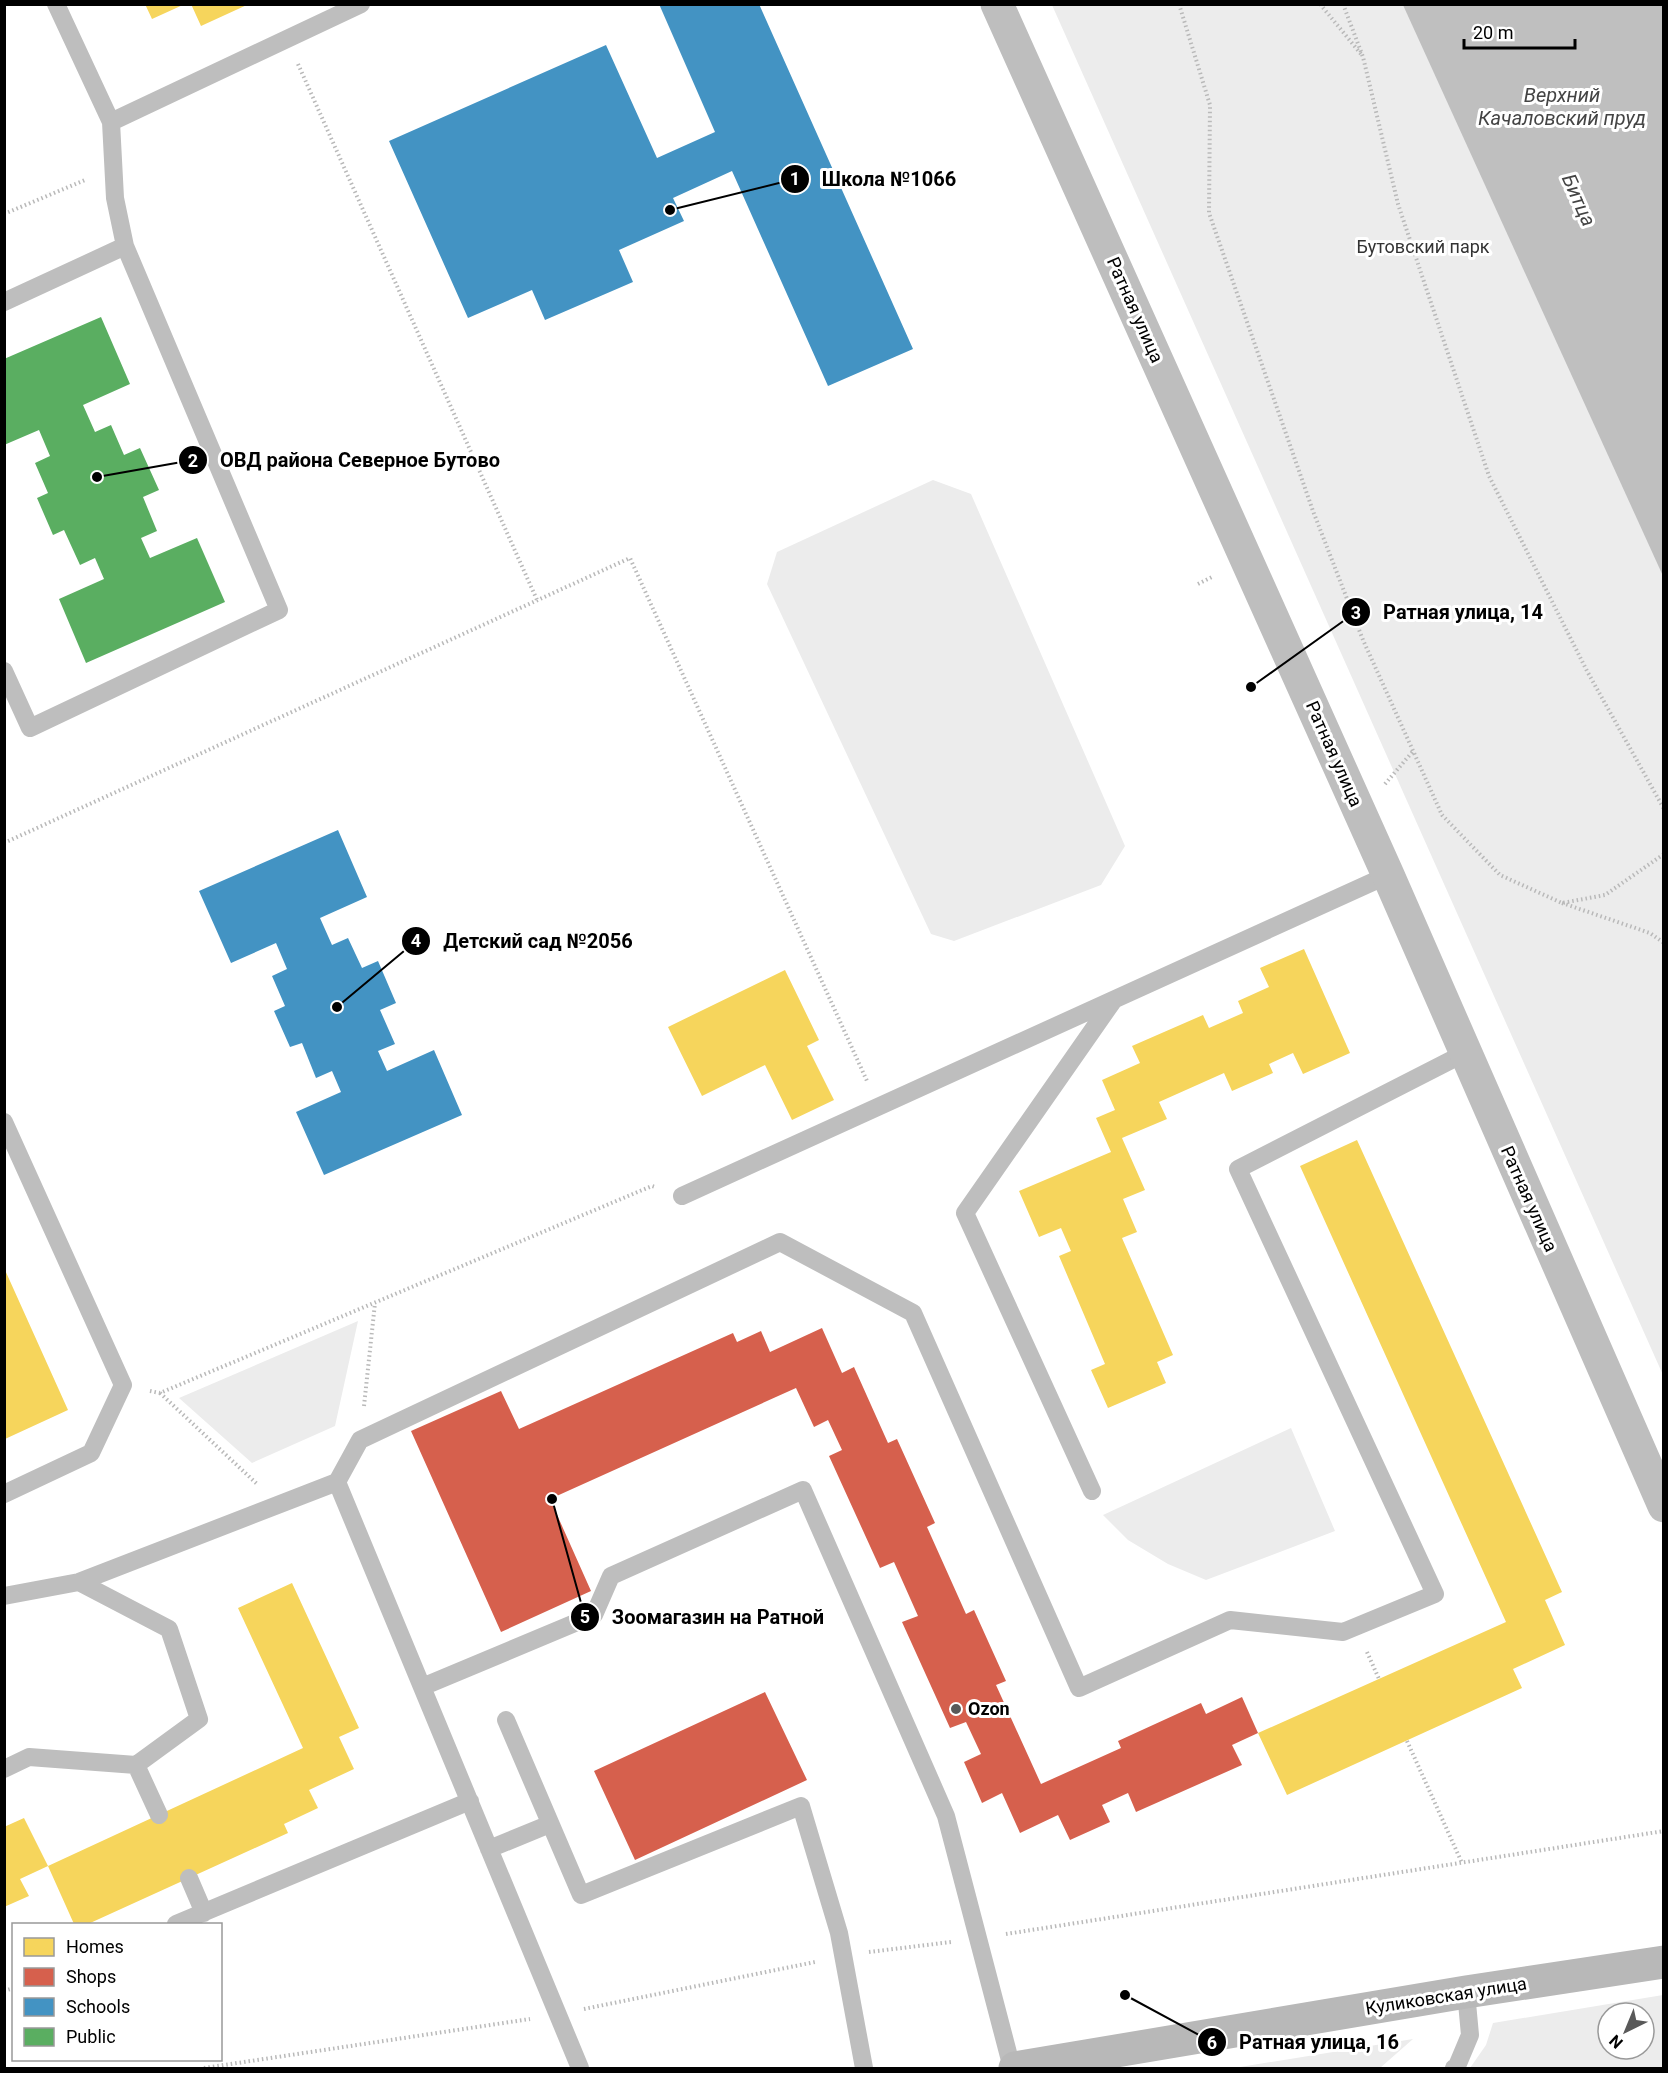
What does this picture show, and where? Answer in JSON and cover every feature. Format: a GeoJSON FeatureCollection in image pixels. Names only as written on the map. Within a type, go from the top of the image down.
{"type":"FeatureCollection","features":[{"type":"Feature","properties":{"kind":"street","name":"Ратная улица"},"geometry":{"type":"LineString","coordinates":[[997,4],[1388,875],[1664,1506]]}},
{"type":"Feature","properties":{"kind":"street","name":"Куликовская улица"},"geometry":{"type":"LineString","coordinates":[[1014,2068],[1466,1992],[1664,1962]]}},
{"type":"Feature","properties":{"kind":"lane"},"geometry":{"type":"LineString","coordinates":[[4,671],[30,728],[279,610],[125,246],[115,198],[111,122],[56,4]]}},
{"type":"Feature","properties":{"kind":"lane"},"geometry":{"type":"LineString","coordinates":[[111,122],[361,4]]}},
{"type":"Feature","properties":{"kind":"lane"},"geometry":{"type":"LineString","coordinates":[[4,302],[125,246]]}},
{"type":"Feature","properties":{"kind":"lane"},"geometry":{"type":"LineString","coordinates":[[682,1196],[1388,875]]}},
{"type":"Feature","properties":{"kind":"lane"},"geometry":{"type":"LineString","coordinates":[[1092,1491],[965,1213],[1113,1001]]}},
{"type":"Feature","properties":{"kind":"lane"},"geometry":{"type":"LineString","coordinates":[[4,1596],[79,1582],[337,1482],[360,1440],[780,1242],[913,1313],[1079,1688],[1230,1620],[1343,1632],[1435,1594],[1238,1169],[1465,1053]]}},
{"type":"Feature","properties":{"kind":"lane"},"geometry":{"type":"LineString","coordinates":[[4,1122],[123,1385],[91,1453],[4,1494]]}},
{"type":"Feature","properties":{"kind":"lane"},"geometry":{"type":"LineString","coordinates":[[337,1482],[580,2068]]}},
{"type":"Feature","properties":{"kind":"lane"},"geometry":{"type":"LineString","coordinates":[[422,1687],[594,1615],[611,1576],[803,1490],[946,1816],[1014,2068]]}},
{"type":"Feature","properties":{"kind":"lane"},"geometry":{"type":"LineString","coordinates":[[4,1769],[29,1757],[136,1766],[199,1719],[169,1629],[79,1582]]}},
{"type":"Feature","properties":{"kind":"lane"},"geometry":{"type":"LineString","coordinates":[[506,1720],[581,1895],[801,1806],[839,1933],[864,2068]]}},
{"type":"Feature","properties":{"kind":"lane"},"geometry":{"type":"LineString","coordinates":[[136,1766],[159,1815]]}},
{"type":"Feature","properties":{"kind":"lane"},"geometry":{"type":"LineString","coordinates":[[179,1923],[470,1801]]}},
{"type":"Feature","properties":{"kind":"lane"},"geometry":{"type":"LineString","coordinates":[[489,1850],[550,1824]]}},
{"type":"Feature","properties":{"kind":"lane"},"geometry":{"type":"LineString","coordinates":[[189,1878],[204,1913]]}},
{"type":"Feature","properties":{"kind":"lane"},"geometry":{"type":"LineString","coordinates":[[1454,2068],[1470,2035],[1466,1992]]}},
{"type":"Feature","properties":{"kind":"path"},"geometry":{"type":"LineString","coordinates":[[1179,4],[1210,105],[1209,213],[1313,511],[1363,640],[1442,815],[1500,875],[1562,903],[1650,933],[1664,943]]}},
{"type":"Feature","properties":{"kind":"path"},"geometry":{"type":"LineString","coordinates":[[1320,4],[1363,57]]}},
{"type":"Feature","properties":{"kind":"path"},"geometry":{"type":"LineString","coordinates":[[1343,4],[1363,57],[1398,204],[1489,476],[1587,671],[1664,809]]}},
{"type":"Feature","properties":{"kind":"path"},"geometry":{"type":"LineString","coordinates":[[287,39],[537,600]]}},
{"type":"Feature","properties":{"kind":"path"},"geometry":{"type":"LineString","coordinates":[[4,214],[113,167]]}},
{"type":"Feature","properties":{"kind":"path"},"geometry":{"type":"LineString","coordinates":[[4,843],[630,558],[878,1107]]}},
{"type":"Feature","properties":{"kind":"path"},"geometry":{"type":"LineString","coordinates":[[1198,584],[1223,572]]}},
{"type":"Feature","properties":{"kind":"path"},"geometry":{"type":"LineString","coordinates":[[1384,786],[1414,750]]}},
{"type":"Feature","properties":{"kind":"path"},"geometry":{"type":"LineString","coordinates":[[1562,903],[1605,895],[1664,854]]}},
{"type":"Feature","properties":{"kind":"path"},"geometry":{"type":"LineString","coordinates":[[160,1393],[652,1186],[682,1196]]}},
{"type":"Feature","properties":{"kind":"path"},"geometry":{"type":"LineString","coordinates":[[360,1440],[375,1303]]}},
{"type":"Feature","properties":{"kind":"path"},"geometry":{"type":"LineString","coordinates":[[123,1385],[160,1393],[279,1505]]}},
{"type":"Feature","properties":{"kind":"path"},"geometry":{"type":"LineString","coordinates":[[1407,1741],[1462,1863]]}},
{"type":"Feature","properties":{"kind":"path"},"geometry":{"type":"LineString","coordinates":[[204,2068],[557,2015],[843,1956],[979,1938],[1664,1831]]}},
{"type":"Feature","properties":{"kind":"green space","name":"Бутовский парк"},"geometry":{"type":"Polygon","coordinates":[[[1052,5],[1663,5],[1663,1375],[1052,5]]]}},
{"type":"Feature","properties":{"kind":"green space"},"geometry":{"type":"Polygon","coordinates":[[[933,480],[971,494],[1125,846],[1101,885],[954,941],[931,934],[767,584],[777,552],[933,480]]]}},
{"type":"Feature","properties":{"kind":"green space"},"geometry":{"type":"Polygon","coordinates":[[[358,1321],[335,1426],[252,1463],[179,1398],[358,1321]]]}},
{"type":"Feature","properties":{"kind":"green space"},"geometry":{"type":"Polygon","coordinates":[[[1291,1428],[1335,1531],[1206,1580],[1168,1564],[1128,1540],[1103,1515],[1291,1428]]]}},
{"type":"Feature","properties":{"kind":"green space"},"geometry":{"type":"Polygon","coordinates":[[[1663,1995],[1663,2068],[1470,2068],[1486,2045],[1493,2023],[1596,2006],[1596,2061],[1656,2061],[1656,2001],[1627,2001],[1663,1995]]]}},
{"type":"Feature","properties":{"kind":"green space"},"geometry":{"type":"Polygon","coordinates":[[[1413,2039],[1380,2068],[1234,2068],[1413,2039]]]}},
{"type":"Feature","properties":{"kind":"water","name":"Верхний Качаловский пруд"},"geometry":{"type":"Polygon","coordinates":[[[1403,5],[1663,5],[1663,576],[1403,5]]]}},
{"type":"Feature","properties":{"kind":"building: Homes"},"geometry":{"type":"Polygon","coordinates":[[[145,4],[185,4],[152,19],[145,4]]]}},
{"type":"Feature","properties":{"kind":"building: Homes"},"geometry":{"type":"Polygon","coordinates":[[[191,4],[249,4],[201,26],[191,4]]]}},
{"type":"Feature","properties":{"kind":"building: Homes"},"geometry":{"type":"Polygon","coordinates":[[[1304,949],[1350,1053],[1303,1074],[1293,1053],[1269,1064],[1273,1073],[1232,1091],[1224,1073],[1159,1102],[1167,1119],[1122,1138],[1145,1190],[1123,1199],[1137,1232],[1122,1238],[1173,1355],[1157,1362],[1166,1383],[1108,1408],[1091,1370],[1105,1364],[1059,1256],[1071,1251],[1061,1228],[1039,1237],[1019,1191],[1111,1152],[1096,1118],[1115,1110],[1102,1080],[1140,1063],[1132,1046],[1203,1015],[1209,1028],[1243,1013],[1238,1001],[1269,987],[1260,968],[1304,949]]]}},
{"type":"Feature","properties":{"kind":"building: Homes"},"geometry":{"type":"Polygon","coordinates":[[[785,970],[819,1040],[807,1046],[834,1100],[792,1120],[765,1065],[702,1096],[668,1027],[785,970]]]}},
{"type":"Feature","properties":{"kind":"building: Homes"},"geometry":{"type":"Polygon","coordinates":[[[1357,1140],[1562,1592],[1545,1600],[1565,1645],[1513,1669],[1522,1688],[1287,1795],[1258,1733],[1506,1622],[1300,1166],[1357,1140]]]}},
{"type":"Feature","properties":{"kind":"building: Homes"},"geometry":{"type":"Polygon","coordinates":[[[5,1270],[68,1410],[5,1439],[5,1270]]]}},
{"type":"Feature","properties":{"kind":"building: Homes"},"geometry":{"type":"Polygon","coordinates":[[[292,1583],[359,1728],[339,1737],[354,1769],[309,1790],[318,1808],[284,1824],[288,1833],[90,1923],[74,1923],[48,1866],[303,1748],[238,1608],[292,1583]]]}},
{"type":"Feature","properties":{"kind":"building: Homes"},"geometry":{"type":"Polygon","coordinates":[[[24,1818],[48,1866],[20,1879],[29,1896],[4,1907],[4,1827],[24,1818]]]}},
{"type":"Feature","properties":{"kind":"building: Shops"},"geometry":{"type":"Polygon","coordinates":[[[822,1328],[842,1373],[854,1367],[888,1443],[897,1439],[935,1523],[927,1527],[966,1614],[974,1610],[1006,1681],[996,1685],[1041,1784],[1121,1748],[1118,1741],[1201,1703],[1206,1714],[1242,1697],[1258,1733],[1232,1745],[1242,1765],[1136,1812],[1128,1793],[1102,1805],[1110,1822],[1070,1840],[1058,1815],[1020,1833],[1002,1793],[982,1803],[964,1762],[981,1754],[966,1722],[950,1728],[902,1622],[918,1616],[894,1562],[880,1568],[829,1456],[842,1450],[828,1420],[814,1427],[796,1388],[550,1499],[591,1591],[501,1632],[411,1431],[501,1391],[519,1429],[733,1333],[737,1342],[761,1331],[770,1352],[822,1328]]]}},
{"type":"Feature","properties":{"kind":"building: Shops"},"geometry":{"type":"Polygon","coordinates":[[[765,1692],[807,1780],[635,1860],[594,1771],[765,1692]]]}},
{"type":"Feature","properties":{"kind":"building: Schools"},"geometry":{"type":"Polygon","coordinates":[[[659,4],[759,4],[913,349],[828,386],[732,171],[673,198],[684,221],[619,250],[633,282],[545,320],[532,290],[468,318],[389,141],[606,45],[657,158],[715,132],[659,4]]]}},
{"type":"Feature","properties":{"kind":"building: Schools"},"geometry":{"type":"Polygon","coordinates":[[[338,830],[367,897],[320,918],[332,945],[348,938],[362,968],[378,961],[396,1003],[380,1010],[395,1044],[378,1051],[387,1071],[434,1050],[462,1115],[324,1175],[296,1112],[341,1092],[332,1071],[316,1078],[302,1043],[290,1047],[274,1011],[285,1006],[272,976],[287,969],[276,943],[231,963],[199,891],[338,830]]]}},
{"type":"Feature","properties":{"kind":"building: Public"},"geometry":{"type":"Polygon","coordinates":[[[101,317],[130,384],[83,405],[95,432],[111,425],[124,455],[140,448],[159,490],[143,497],[157,531],[141,538],[150,558],[197,538],[225,602],[86,663],[59,599],[104,579],[95,558],[80,565],[64,530],[53,535],[37,498],[48,493],[35,463],[50,456],[39,430],[4,445],[4,359],[101,317]]]}},
{"type":"Feature","properties":{"kind":"place","name":"Школа №1066"},"geometry":{"type":"Point","coordinates":[670,210]}},
{"type":"Feature","properties":{"kind":"place","name":"ОВД района Северное Бутово"},"geometry":{"type":"Point","coordinates":[97,477]}},
{"type":"Feature","properties":{"kind":"place","name":"Ратная улица, 14"},"geometry":{"type":"Point","coordinates":[1251,687]}},
{"type":"Feature","properties":{"kind":"place","name":"Детский сад №2056"},"geometry":{"type":"Point","coordinates":[337,1007]}},
{"type":"Feature","properties":{"kind":"place","name":"Зоомагазин на Ратной"},"geometry":{"type":"Point","coordinates":[552,1499]}},
{"type":"Feature","properties":{"kind":"place","name":"Ozon"},"geometry":{"type":"Point","coordinates":[956,1709]}},
{"type":"Feature","properties":{"kind":"place","name":"Ратная улица, 16"},"geometry":{"type":"Point","coordinates":[1125,1995]}},
{"type":"Feature","properties":{"kind":"water label","name":"Битца"},"geometry":{"type":"Point","coordinates":[1579,200]}}]}
